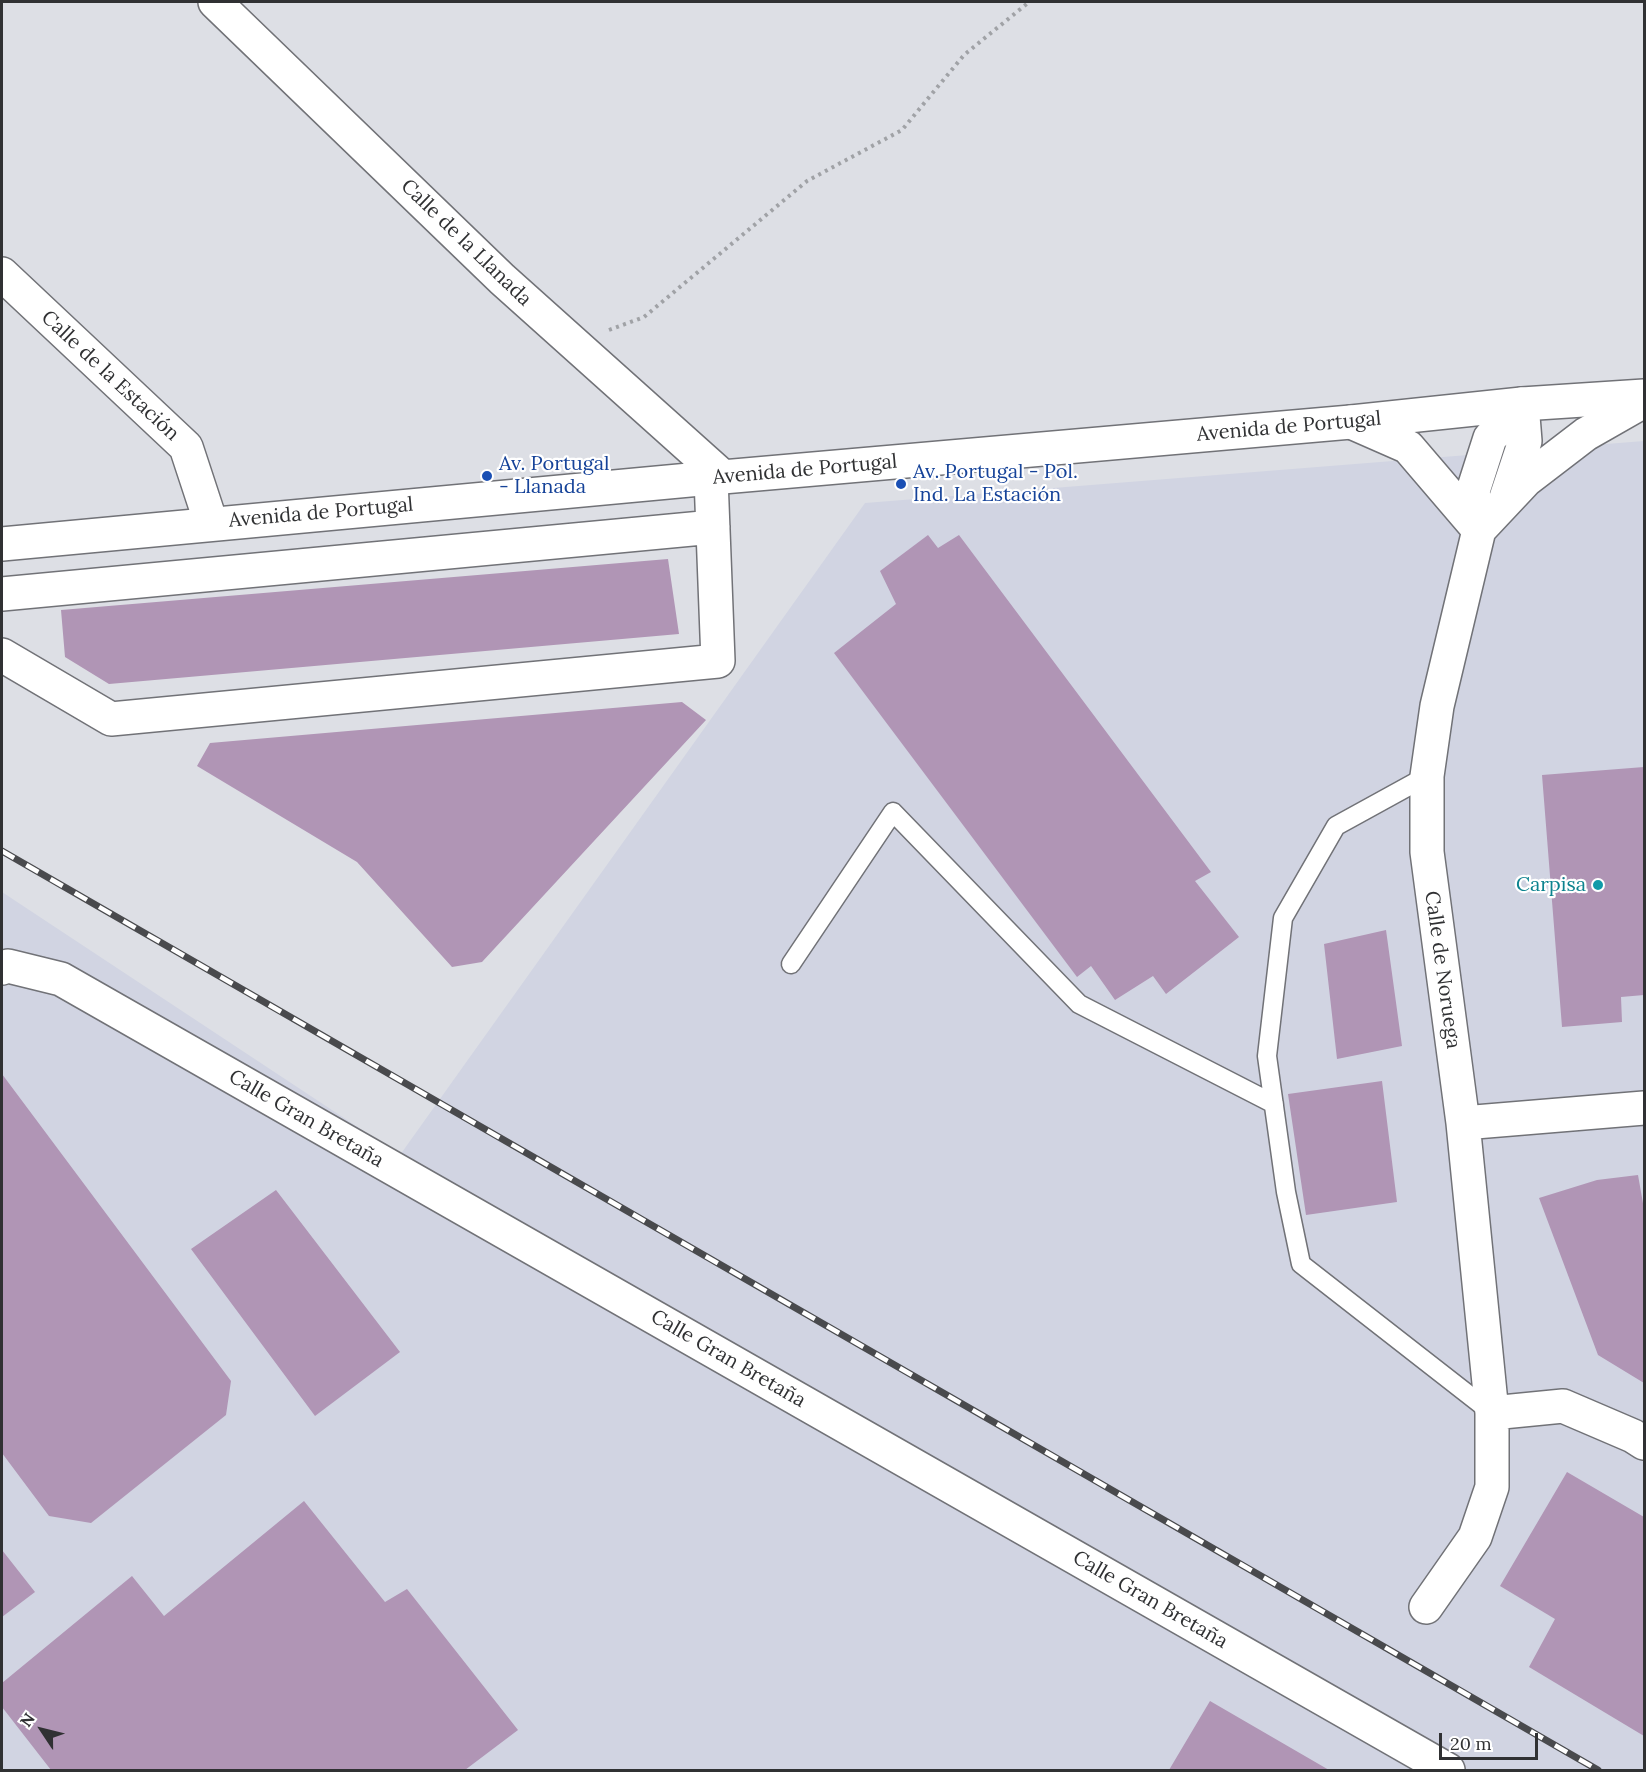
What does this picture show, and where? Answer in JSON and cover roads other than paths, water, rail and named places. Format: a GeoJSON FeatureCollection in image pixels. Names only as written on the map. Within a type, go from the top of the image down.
{"type":"FeatureCollection","features":[{"type":"Feature","properties":{"kind":"street","name":"Calle de la Llanada"},"geometry":{"type":"LineString","coordinates":[[214,2],[502,279],[717,477]]}},
{"type":"Feature","properties":{"kind":"street","name":"Calle de la Estación"},"geometry":{"type":"LineString","coordinates":[[2,274],[186,447],[211,523]]}},
{"type":"Feature","properties":{"kind":"street","name":"Avenida de Portugal"},"geometry":{"type":"LineString","coordinates":[[2,544],[717,477],[1352,422],[1522,404],[1644,396]]}},
{"type":"Feature","properties":{"kind":"street","name":"Calle de Noruega"},"geometry":{"type":"LineString","coordinates":[[1479,530],[1526,480],[1586,434],[1644,401]]}},
{"type":"Feature","properties":{"kind":"street","name":"Calle de Noruega"},"geometry":{"type":"LineString","coordinates":[[1504,503],[1524,441],[1522,404]]}},
{"type":"Feature","properties":{"kind":"street","name":"Calle de Noruega"},"geometry":{"type":"LineString","coordinates":[[1426,1607],[1475,1537],[1492,1487],[1492,1413],[1463,1123],[1427,852],[1427,776],[1437,706],[1479,530],[1473,491],[1490,438],[1522,404]]}},
{"type":"Feature","properties":{"kind":"street"},"geometry":{"type":"LineString","coordinates":[[1352,422],[1408,447],[1479,530]]}},
{"type":"Feature","properties":{"kind":"street"},"geometry":{"type":"LineString","coordinates":[[2,655],[111,719],[718,661],[713,527],[717,477]]}},
{"type":"Feature","properties":{"kind":"street"},"geometry":{"type":"LineString","coordinates":[[2,594],[713,527]]}},
{"type":"Feature","properties":{"kind":"street","name":"Calle Gran Bretaña"},"geometry":{"type":"LineString","coordinates":[[2,968],[8,966],[61,979],[1448,1770]]}},
{"type":"Feature","properties":{"kind":"street"},"geometry":{"type":"LineString","coordinates":[[1463,1123],[1644,1108]]}},
{"type":"Feature","properties":{"kind":"street"},"geometry":{"type":"LineString","coordinates":[[1492,1413],[1563,1406],[1644,1443]]}},
{"type":"Feature","properties":{"kind":"lane"},"geometry":{"type":"LineString","coordinates":[[1427,776],[1336,826],[1283,918],[1267,1056],[1286,1192],[1301,1264],[1492,1413]]}},
{"type":"Feature","properties":{"kind":"lane"},"geometry":{"type":"LineString","coordinates":[[791,964],[893,812],[1079,1004],[1274,1104]]}},
{"type":"Feature","properties":{"kind":"railway"},"geometry":{"type":"LineString","coordinates":[[2,851],[1598,1770]]}},
{"type":"Feature","properties":{"kind":"place","name":"Av. Portugal - Llanada"},"geometry":{"type":"Point","coordinates":[487,476]}},
{"type":"Feature","properties":{"kind":"place","name":"Av. Portugal - Pol. Ind. La Estación"},"geometry":{"type":"Point","coordinates":[901,484]}},
{"type":"Feature","properties":{"kind":"place","name":"Carpisa"},"geometry":{"type":"Point","coordinates":[1598,885]}}]}
